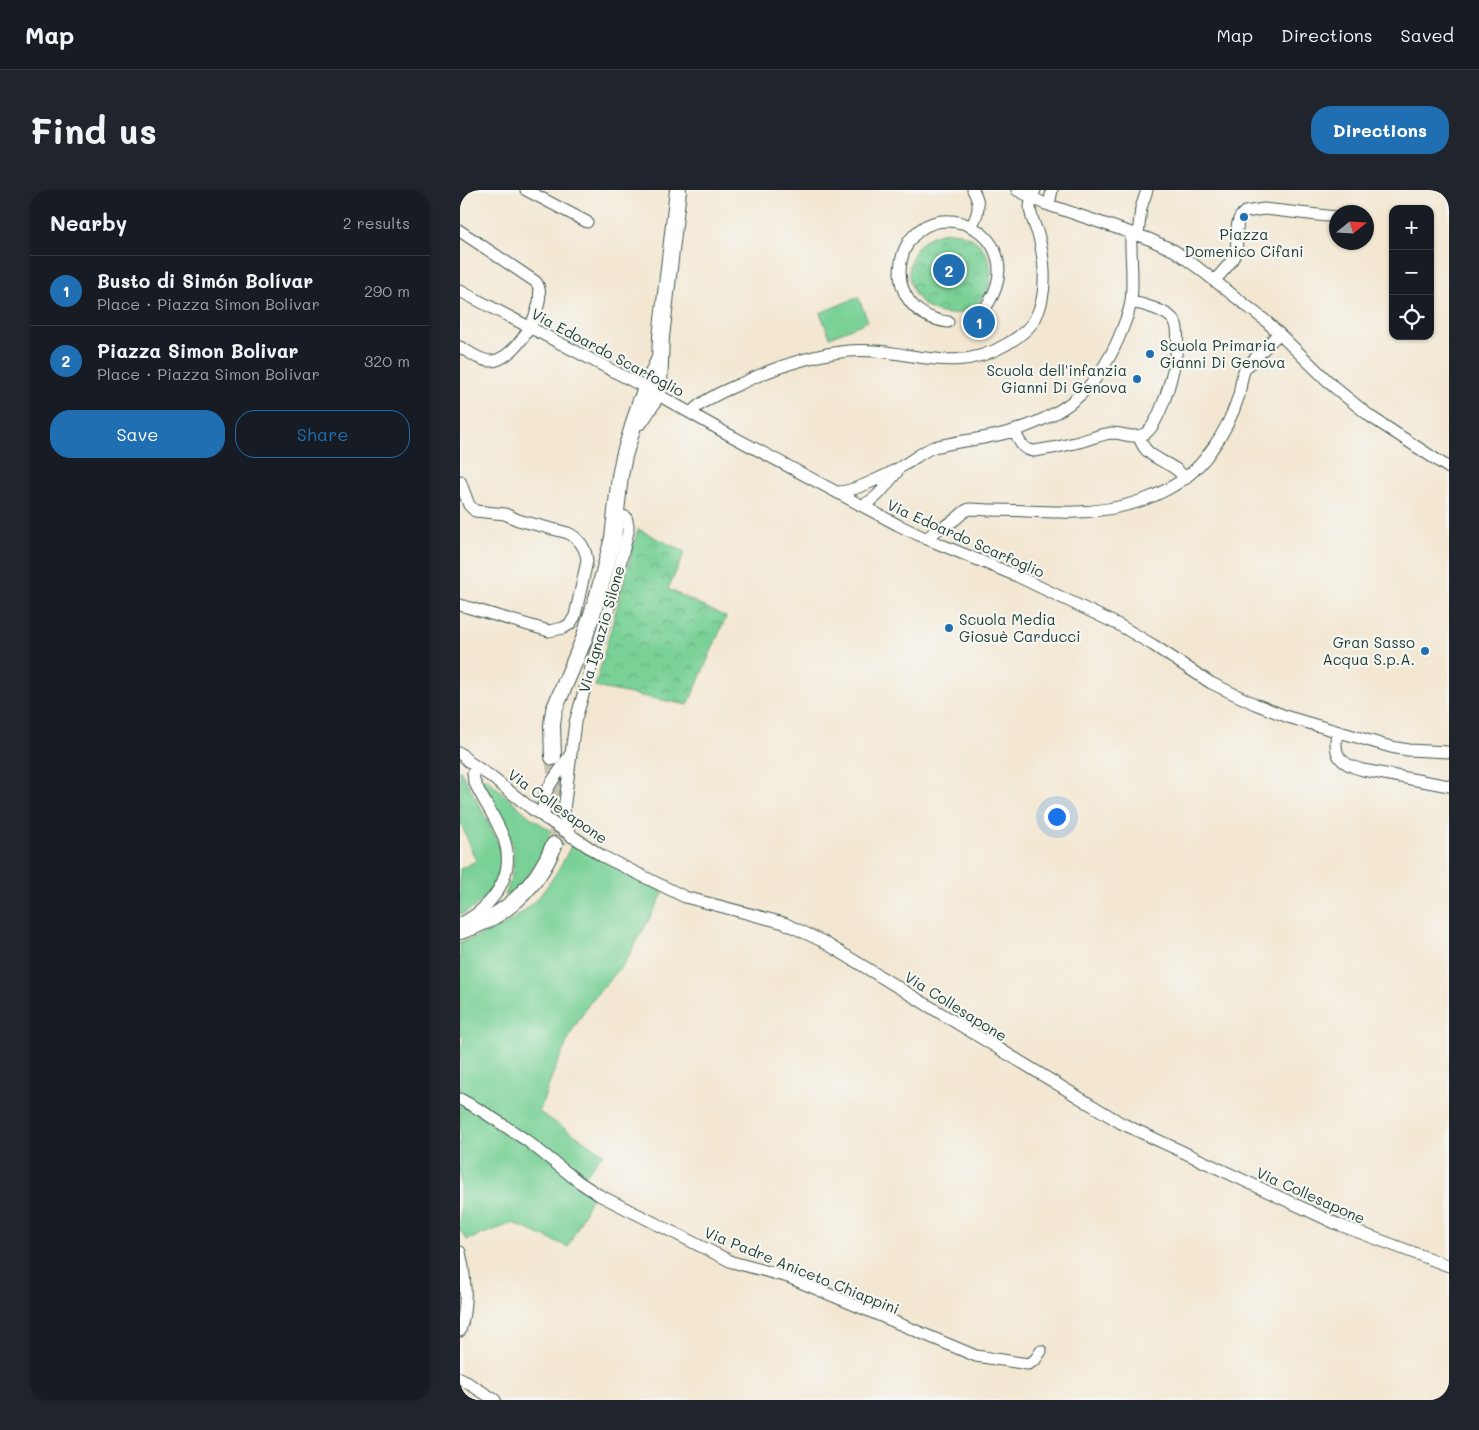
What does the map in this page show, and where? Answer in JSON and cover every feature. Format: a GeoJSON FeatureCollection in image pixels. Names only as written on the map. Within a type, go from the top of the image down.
{"type":"FeatureCollection","features":[{"type":"Feature","properties":{"kind":"street"},"geometry":{"type":"LineString","coordinates":[[526,190],[587,222]]}},
{"type":"Feature","properties":{"kind":"street"},"geometry":{"type":"LineString","coordinates":[[651,391],[659,381],[659,360],[678,190]]}},
{"type":"Feature","properties":{"kind":"street"},"geometry":{"type":"LineString","coordinates":[[971,227],[979,209],[973,190]]}},
{"type":"Feature","properties":{"kind":"street"},"geometry":{"type":"LineString","coordinates":[[1017,190],[1034,194],[1049,205],[1134,234],[1175,252],[1279,333],[1334,387],[1371,416],[1449,468]]}},
{"type":"Feature","properties":{"kind":"street"},"geometry":{"type":"LineString","coordinates":[[1049,205],[1052,190]]}},
{"type":"Feature","properties":{"kind":"street"},"geometry":{"type":"LineString","coordinates":[[838,492],[848,491],[902,467],[934,447],[1015,431],[1031,425],[1065,407],[1091,385],[1117,343],[1131,302],[1134,234],[1146,190]]}},
{"type":"Feature","properties":{"kind":"street"},"geometry":{"type":"LineString","coordinates":[[691,413],[699,406],[748,380],[780,368],[826,355],[849,351],[864,351],[937,360],[960,360],[990,353],[1013,340],[1027,329],[1036,318],[1043,290],[1043,261],[1031,210],[1034,194]]}},
{"type":"Feature","properties":{"kind":"street"},"geometry":{"type":"LineString","coordinates":[[1214,281],[1234,257],[1237,246],[1237,223],[1240,216],[1245,212],[1264,209],[1329,216]]}},
{"type":"Feature","properties":{"kind":"street"},"geometry":{"type":"LineString","coordinates":[[948,322],[926,316],[918,311],[907,298],[900,282],[901,257],[904,249],[914,235],[927,226],[951,221],[980,232],[991,244],[999,266],[998,282],[996,290],[986,307]]}},
{"type":"Feature","properties":{"kind":"street"},"geometry":{"type":"LineString","coordinates":[[460,231],[528,277],[538,285],[540,290],[539,300],[530,327],[514,348],[492,361],[480,358],[460,347]]}},
{"type":"Feature","properties":{"kind":"street","name":"Via Edoardo Scarfoglio"},"geometry":{"type":"LineString","coordinates":[[460,291],[651,391],[875,513],[927,539],[1016,576],[1119,625],[1211,683],[1254,704],[1288,717],[1399,749],[1449,752]]}},
{"type":"Feature","properties":{"kind":"street"},"geometry":{"type":"LineString","coordinates":[[1015,431],[1022,446],[1031,451],[1110,433],[1139,436],[1148,432],[1154,425],[1161,410],[1171,378],[1178,331],[1176,323],[1168,315],[1146,305],[1131,302]]}},
{"type":"Feature","properties":{"kind":"street"},"geometry":{"type":"LineString","coordinates":[[927,539],[933,532],[969,509],[1090,511],[1142,500],[1185,479],[1200,466],[1218,440],[1235,406],[1245,369],[1279,333]]}},
{"type":"Feature","properties":{"kind":"street","name":"Via Ignazio Silone"},"geometry":{"type":"LineString","coordinates":[[553,757],[554,710],[594,611],[609,556],[621,466],[631,436],[651,391]]}},
{"type":"Feature","properties":{"kind":"street"},"geometry":{"type":"LineString","coordinates":[[1139,436],[1142,445],[1148,452],[1179,470],[1185,479]]}},
{"type":"Feature","properties":{"kind":"street"},"geometry":{"type":"LineString","coordinates":[[865,484],[854,494],[857,503],[869,502],[902,467]]}},
{"type":"Feature","properties":{"kind":"street"},"geometry":{"type":"LineString","coordinates":[[460,481],[469,505],[475,511],[505,514],[518,520],[574,536],[585,549],[587,561],[575,616],[570,624],[559,629],[544,630],[460,605]]}},
{"type":"Feature","properties":{"kind":"street"},"geometry":{"type":"LineString","coordinates":[[875,513],[873,506],[876,496]]}},
{"type":"Feature","properties":{"kind":"street","name":"Via Ignazio Silone"},"geometry":{"type":"LineString","coordinates":[[564,810],[575,722],[612,597],[628,532],[626,517],[616,514]]}},
{"type":"Feature","properties":{"kind":"street"},"geometry":{"type":"LineString","coordinates":[[1337,732],[1336,753],[1342,760],[1353,767],[1449,786]]}},
{"type":"Feature","properties":{"kind":"street","name":"Via Ignazio Silone"},"geometry":{"type":"LineString","coordinates":[[543,799],[548,787],[571,752]]}},
{"type":"Feature","properties":{"kind":"street","name":"Via Collesapone"},"geometry":{"type":"LineString","coordinates":[[460,753],[527,806],[602,856],[685,897],[770,919],[798,929],[822,941],[1121,1123],[1337,1224],[1449,1266]]}},
{"type":"Feature","properties":{"kind":"street"},"geometry":{"type":"LineString","coordinates":[[460,924],[477,914],[492,900],[502,883],[507,862],[503,837],[474,781],[473,773],[475,766]]}},
{"type":"Feature","properties":{"kind":"street"},"geometry":{"type":"LineString","coordinates":[[527,806],[534,806],[543,799]]}},
{"type":"Feature","properties":{"kind":"street"},"geometry":{"type":"LineString","coordinates":[[543,799],[542,809],[546,819],[556,817],[564,810]]}},
{"type":"Feature","properties":{"kind":"street"},"geometry":{"type":"LineString","coordinates":[[564,810],[572,837]]}},
{"type":"Feature","properties":{"kind":"street"},"geometry":{"type":"LineString","coordinates":[[460,931],[490,920],[510,906],[533,882],[546,863],[554,845]]}},
{"type":"Feature","properties":{"kind":"street","name":"Via Padre Aniceto Chiappini"},"geometry":{"type":"LineString","coordinates":[[460,1099],[526,1140],[579,1182],[599,1195],[732,1262],[788,1277],[976,1356],[1028,1364],[1035,1360],[1041,1351]]}},
{"type":"Feature","properties":{"kind":"street"},"geometry":{"type":"LineString","coordinates":[[460,1252],[466,1279],[466,1302],[460,1331]]}},
{"type":"Feature","properties":{"kind":"street"},"geometry":{"type":"LineString","coordinates":[[460,1378],[495,1400]]}},
{"type":"Feature","properties":{"kind":"green space"},"geometry":{"type":"Polygon","coordinates":[[[950,232],[966,235],[979,244],[988,257],[991,273],[988,289],[979,302],[966,311],[950,314],[934,311],[921,302],[912,289],[909,273],[912,257],[921,244],[934,235],[950,232]]]}},
{"type":"Feature","properties":{"kind":"green space"},"geometry":{"type":"Polygon","coordinates":[[[858,297],[868,321],[830,337],[820,313],[858,297]]]}},
{"type":"Feature","properties":{"kind":"green space"},"geometry":{"type":"Polygon","coordinates":[[[638,529],[685,552],[668,589],[726,617],[688,705],[595,687],[638,529]]]}},
{"type":"Feature","properties":{"kind":"green space"},"geometry":{"type":"Polygon","coordinates":[[[460,770],[494,834],[501,858],[497,878],[492,888],[478,904],[460,915],[460,869],[476,861],[460,821],[460,770]]]}},
{"type":"Feature","properties":{"kind":"green space"},"geometry":{"type":"Polygon","coordinates":[[[484,778],[530,817],[558,835],[555,840],[563,845],[547,841],[525,879],[506,896],[511,878],[513,849],[504,823],[481,782],[484,778]]]}},
{"type":"Feature","properties":{"kind":"green space"},"geometry":{"type":"Polygon","coordinates":[[[572,844],[664,892],[624,964],[590,1002],[572,1031],[552,1076],[539,1112],[603,1153],[578,1185],[593,1195],[568,1247],[513,1223],[467,1240],[460,1230],[460,1050],[464,1038],[460,1035],[460,942],[499,928],[528,908],[551,880],[572,844]]]}},
{"type":"Feature","properties":{"kind":"tunnel"},"geometry":{"type":"LineString","coordinates":[[553,757],[558,812],[557,834],[554,845]]}},
{"type":"Feature","properties":{"kind":"place","name":"Piazza Domenico Cifani"},"geometry":{"type":"Point","coordinates":[1244,217]}},
{"type":"Feature","properties":{"kind":"place","name":"Piazza Simon Bolivar"},"geometry":{"type":"Point","coordinates":[949,270]}},
{"type":"Feature","properties":{"kind":"place","name":"Busto di Simón Bolívar"},"geometry":{"type":"Point","coordinates":[979,322]}},
{"type":"Feature","properties":{"kind":"place","name":"Scuola Primaria Gianni Di Genova"},"geometry":{"type":"Point","coordinates":[1150,354]}},
{"type":"Feature","properties":{"kind":"place","name":"Scuola dell'infanzia Gianni Di Genova"},"geometry":{"type":"Point","coordinates":[1137,379]}},
{"type":"Feature","properties":{"kind":"place","name":"Scuola Media Giosuè Carducci"},"geometry":{"type":"Point","coordinates":[949,628]}},
{"type":"Feature","properties":{"kind":"place","name":"Gran Sasso Acqua S.p.A."},"geometry":{"type":"Point","coordinates":[1425,651]}}]}
